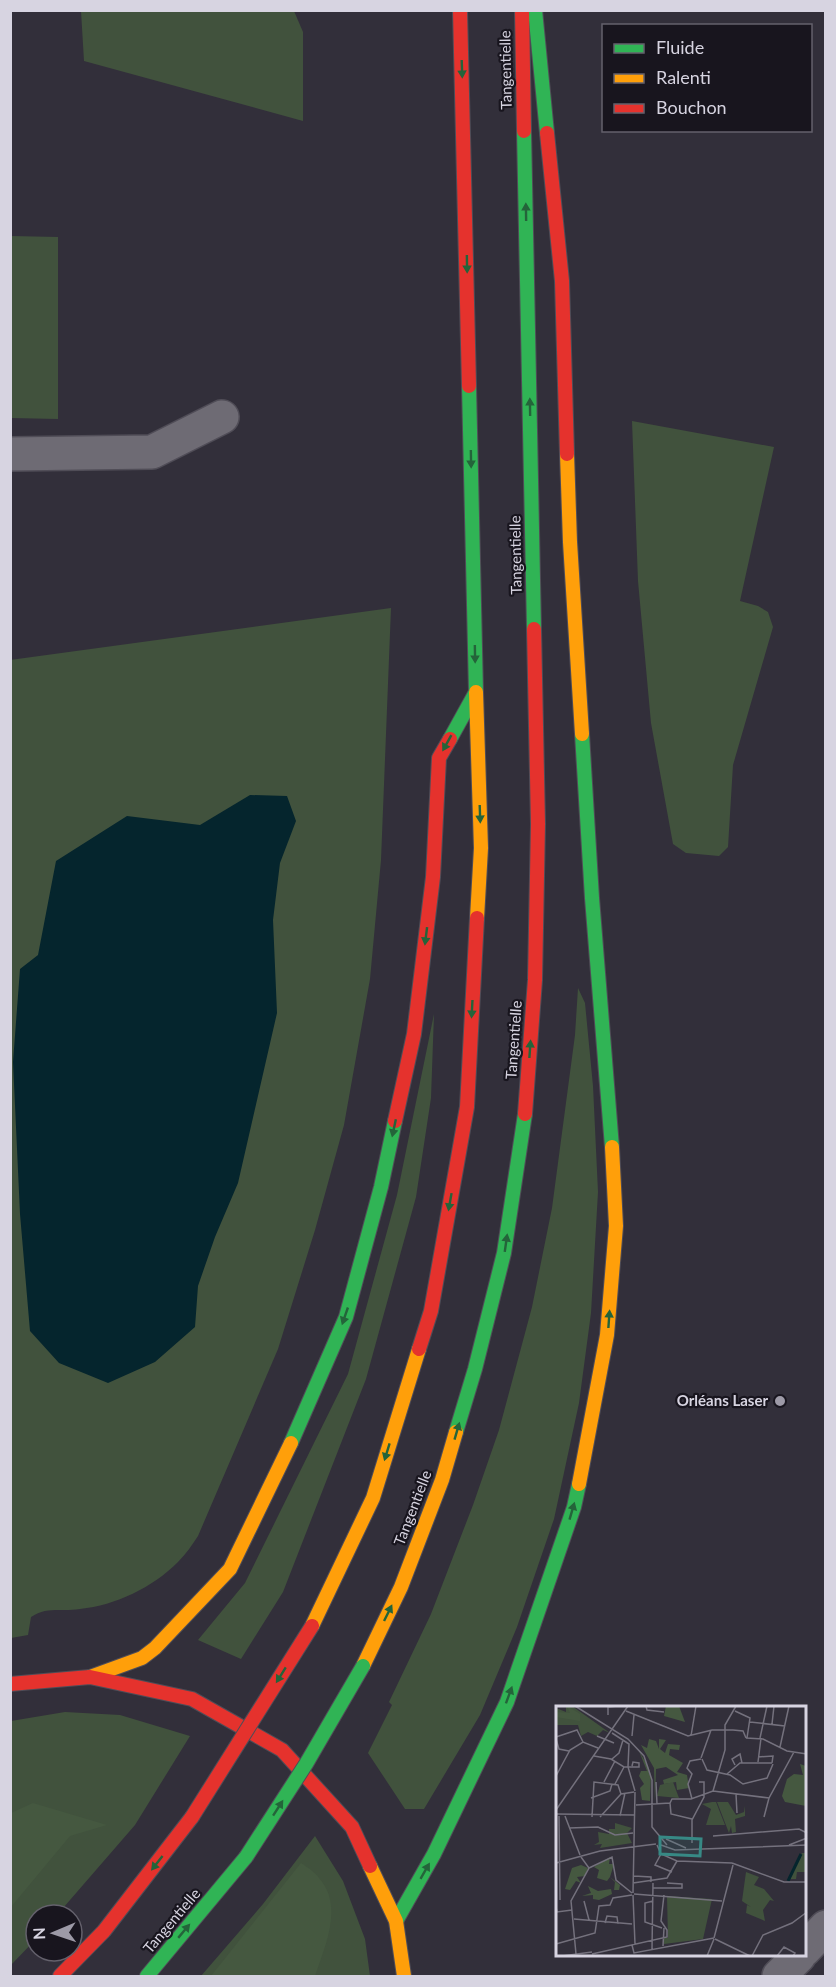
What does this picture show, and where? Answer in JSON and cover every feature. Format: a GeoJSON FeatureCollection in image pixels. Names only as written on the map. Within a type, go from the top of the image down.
{"type":"FeatureCollection","features":[{"type":"Feature","properties":{"kind":"main road"},"geometry":{"type":"LineString","coordinates":[[60,1977],[104,1931],[192,1817],[312,1626],[373,1498],[431,1311],[468,1095],[481,848],[460,10]]}},
{"type":"Feature","properties":{"kind":"main road","name":"Tangentielle"},"geometry":{"type":"LineString","coordinates":[[147,1977],[246,1857],[306,1764],[363,1666],[401,1587],[442,1480],[472,1380],[504,1253],[526,1106],[535,980],[538,824],[522,10]]}},
{"type":"Feature","properties":{"kind":"main road"},"geometry":{"type":"LineString","coordinates":[[396,1922],[434,1854],[507,1702],[574,1507],[607,1335],[616,1226],[609,1100],[592,898],[570,542],[562,281],[535,10]]}},
{"type":"Feature","properties":{"kind":"main road"},"geometry":{"type":"LineString","coordinates":[[10,1684],[90,1677],[142,1658],[155,1648],[230,1569],[294,1436],[346,1317],[381,1187],[414,1034],[433,877],[439,758],[476,692]]}},
{"type":"Feature","properties":{"kind":"main road"},"geometry":{"type":"LineString","coordinates":[[90,1677],[192,1699],[282,1750],[352,1827],[396,1922],[404,1977]]}},
{"type":"Feature","properties":{"kind":"street"},"geometry":{"type":"LineString","coordinates":[[10,454],[152,452],[222,417]]}},
{"type":"Feature","properties":{"kind":"street"},"geometry":{"type":"LineString","coordinates":[[779,1977],[798,1957]]}},
{"type":"Feature","properties":{"kind":"green space"},"geometry":{"type":"Polygon","coordinates":[[[81,11],[294,11],[303,32],[303,121],[84,61],[81,11]]]}},
{"type":"Feature","properties":{"kind":"green space"},"geometry":{"type":"Polygon","coordinates":[[[11,236],[58,237],[58,419],[11,418],[11,236]]]}},
{"type":"Feature","properties":{"kind":"green space"},"geometry":{"type":"Polygon","coordinates":[[[632,421],[774,447],[740,601],[758,606],[768,612],[773,627],[733,765],[728,847],[719,856],[686,853],[673,844],[651,723],[638,581],[632,421]]]}},
{"type":"Feature","properties":{"kind":"green space"},"geometry":{"type":"Polygon","coordinates":[[[391,608],[381,860],[370,979],[344,1125],[315,1230],[278,1349],[198,1536],[181,1559],[157,1580],[133,1594],[93,1607],[49,1610],[37,1614],[31,1617],[28,1635],[11,1638],[10,660],[391,608]]]}},
{"type":"Feature","properties":{"kind":"green space"},"geometry":{"type":"Polygon","coordinates":[[[578,988],[585,1003],[593,1086],[598,1192],[591,1313],[579,1403],[554,1519],[517,1627],[480,1715],[424,1809],[405,1809],[368,1753],[392,1705],[389,1702],[431,1614],[499,1430],[532,1307],[552,1208],[575,1035],[578,988]]]}},
{"type":"Feature","properties":{"kind":"green space"},"geometry":{"type":"Polygon","coordinates":[[[434,1014],[431,1098],[416,1197],[366,1379],[283,1592],[241,1659],[198,1640],[245,1583],[348,1374],[397,1195],[434,1014]]]}},
{"type":"Feature","properties":{"kind":"green space"},"geometry":{"type":"Polygon","coordinates":[[[65,1712],[120,1715],[190,1736],[135,1825],[67,1903],[24,1903],[24,1951],[11,1965],[11,1721],[65,1712]]]}},
{"type":"Feature","properties":{"kind":"green space"},"geometry":{"type":"Polygon","coordinates":[[[33,1803],[107,1825],[70,1836],[11,1907],[11,1813],[33,1803]]]}},
{"type":"Feature","properties":{"kind":"green space"},"geometry":{"type":"Polygon","coordinates":[[[315,1836],[343,1881],[365,1939],[370,1976],[201,1976],[263,1904],[315,1836]]]}},
{"type":"Feature","properties":{"kind":"green space"},"geometry":{"type":"Polygon","coordinates":[[[301,1863],[317,1876],[326,1889],[330,1901],[330,1926],[315,1976],[211,1976],[301,1863]]]}},
{"type":"Feature","properties":{"kind":"water"},"geometry":{"type":"Polygon","coordinates":[[[250,795],[287,796],[296,821],[280,863],[273,920],[277,1013],[238,1183],[215,1237],[198,1286],[195,1327],[155,1362],[108,1383],[59,1363],[30,1331],[20,1214],[13,1062],[20,969],[38,955],[56,861],[127,816],[200,825],[250,795]]]}},
{"type":"Feature","properties":{"kind":"traffic: fast"},"geometry":{"type":"LineString","coordinates":[[535,10],[547,133]]}},
{"type":"Feature","properties":{"kind":"traffic: fast"},"geometry":{"type":"LineString","coordinates":[[524,131],[534,629]]}},
{"type":"Feature","properties":{"kind":"traffic: fast"},"geometry":{"type":"LineString","coordinates":[[450,739],[476,692],[469,386]]}},
{"type":"Feature","properties":{"kind":"traffic: fast"},"geometry":{"type":"LineString","coordinates":[[582,734],[592,898],[612,1147]]}},
{"type":"Feature","properties":{"kind":"traffic: fast"},"geometry":{"type":"LineString","coordinates":[[456,1432],[475,1369],[504,1253],[525,1114]]}},
{"type":"Feature","properties":{"kind":"traffic: fast"},"geometry":{"type":"LineString","coordinates":[[291,1443],[346,1317],[381,1187],[395,1121]]}},
{"type":"Feature","properties":{"kind":"traffic: fast"},"geometry":{"type":"LineString","coordinates":[[396,1921],[434,1854],[507,1702],[574,1507],[579,1484]]}},
{"type":"Feature","properties":{"kind":"traffic: fast"},"geometry":{"type":"LineString","coordinates":[[246,1857],[306,1764],[363,1666]]}},
{"type":"Feature","properties":{"kind":"traffic: fast"},"geometry":{"type":"LineString","coordinates":[[147,1976],[246,1857]]}},
{"type":"Feature","properties":{"kind":"traffic: slow"},"geometry":{"type":"LineString","coordinates":[[567,454],[582,734]]}},
{"type":"Feature","properties":{"kind":"traffic: slow"},"geometry":{"type":"LineString","coordinates":[[476,692],[481,848],[477,918]]}},
{"type":"Feature","properties":{"kind":"traffic: slow"},"geometry":{"type":"LineString","coordinates":[[579,1484],[607,1335],[616,1226],[612,1147]]}},
{"type":"Feature","properties":{"kind":"traffic: slow"},"geometry":{"type":"LineString","coordinates":[[312,1626],[373,1498],[419,1349]]}},
{"type":"Feature","properties":{"kind":"traffic: slow"},"geometry":{"type":"LineString","coordinates":[[363,1666],[401,1587],[442,1480],[456,1432]]}},
{"type":"Feature","properties":{"kind":"traffic: slow"},"geometry":{"type":"LineString","coordinates":[[90,1677],[142,1658],[155,1648],[230,1569],[291,1443]]}},
{"type":"Feature","properties":{"kind":"traffic: slow"},"geometry":{"type":"LineString","coordinates":[[370,1866],[396,1921],[404,1976]]}},
{"type":"Feature","properties":{"kind":"traffic: jam"},"geometry":{"type":"LineString","coordinates":[[460,10],[469,386]]}},
{"type":"Feature","properties":{"kind":"traffic: jam"},"geometry":{"type":"LineString","coordinates":[[522,10],[524,131]]}},
{"type":"Feature","properties":{"kind":"traffic: jam"},"geometry":{"type":"LineString","coordinates":[[547,133],[562,281],[567,454]]}},
{"type":"Feature","properties":{"kind":"traffic: jam"},"geometry":{"type":"LineString","coordinates":[[525,1114],[535,980],[538,824],[534,629]]}},
{"type":"Feature","properties":{"kind":"traffic: jam"},"geometry":{"type":"LineString","coordinates":[[395,1121],[414,1034],[433,877],[439,758],[450,739]]}},
{"type":"Feature","properties":{"kind":"traffic: jam"},"geometry":{"type":"LineString","coordinates":[[419,1349],[431,1311],[467,1107],[477,918]]}},
{"type":"Feature","properties":{"kind":"traffic: jam"},"geometry":{"type":"LineString","coordinates":[[192,1817],[312,1626]]}},
{"type":"Feature","properties":{"kind":"traffic: jam"},"geometry":{"type":"LineString","coordinates":[[10,1684],[90,1677],[192,1699],[282,1750],[352,1827],[370,1866]]}},
{"type":"Feature","properties":{"kind":"traffic: jam"},"geometry":{"type":"LineString","coordinates":[[60,1976],[104,1931],[192,1817]]}},
{"type":"Feature","properties":{"kind":"place","name":"Orléans Laser"},"geometry":{"type":"Point","coordinates":[780,1401]}}]}
